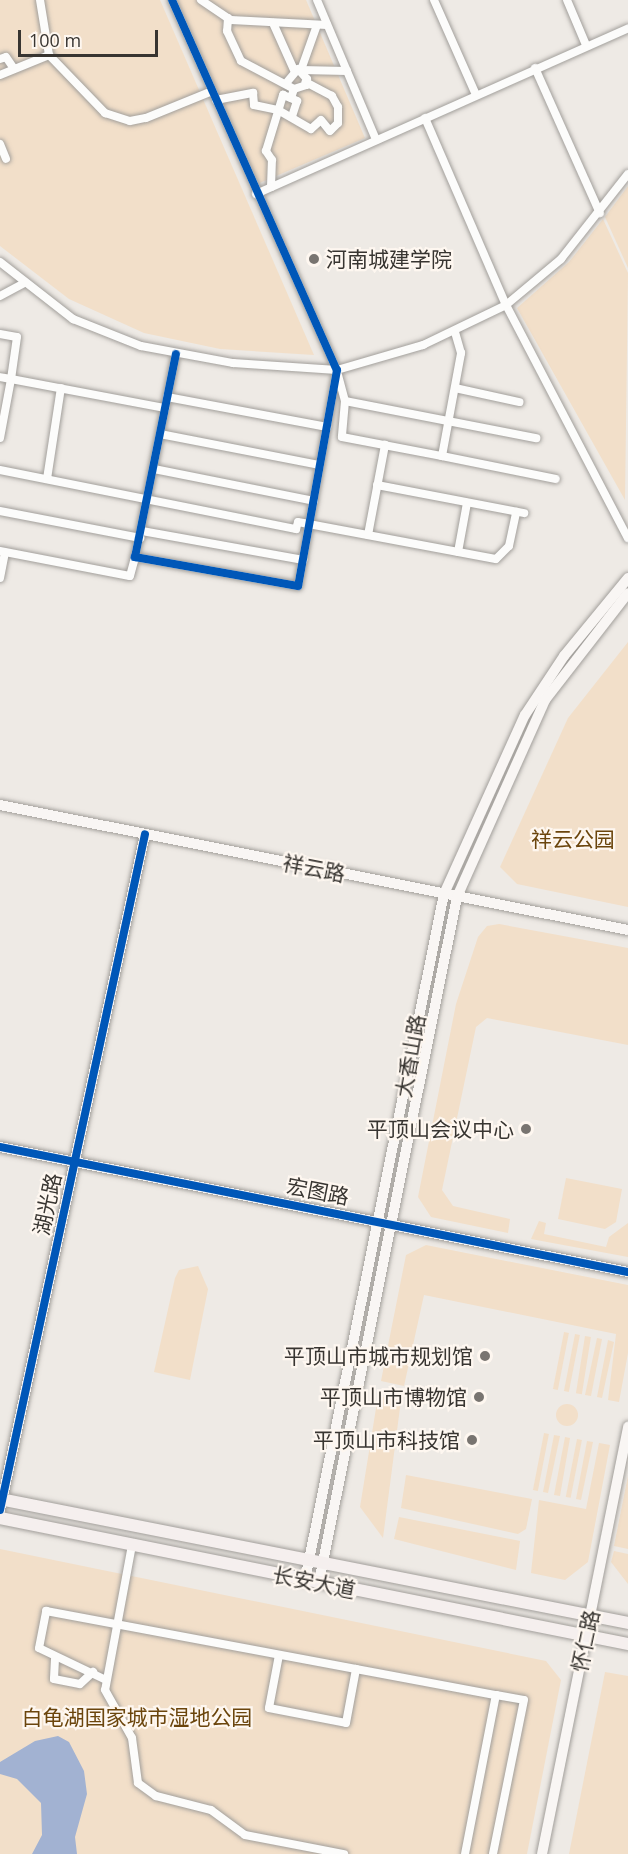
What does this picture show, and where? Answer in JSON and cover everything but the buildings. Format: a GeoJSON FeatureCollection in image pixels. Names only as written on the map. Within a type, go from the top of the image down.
{"type":"FeatureCollection","features":[{"type":"Feature","properties":{"kind":"main road","name":"大香山路"},"geometry":{"type":"LineString","coordinates":[[319,1582],[444,894],[525,715],[564,656],[628,578]]}},
{"type":"Feature","properties":{"kind":"main road","name":"大香山路"},"geometry":{"type":"LineString","coordinates":[[305,1580],[457,897],[534,719],[569,664],[628,593]]}},
{"type":"Feature","properties":{"kind":"main road","name":"祥云路"},"geometry":{"type":"LineString","coordinates":[[0,805],[628,930]]}},
{"type":"Feature","properties":{"kind":"main road","name":"湖光路"},"geometry":{"type":"LineString","coordinates":[[1,1503],[145,834]]}},
{"type":"Feature","properties":{"kind":"main road","name":"宏图路"},"geometry":{"type":"LineString","coordinates":[[0,1147],[628,1272]]}},
{"type":"Feature","properties":{"kind":"main road","name":"怀仁路"},"geometry":{"type":"LineString","coordinates":[[542,1854],[628,1427]]}},
{"type":"Feature","properties":{"kind":"main road","name":"长安大道"},"geometry":{"type":"LineString","coordinates":[[1,1503],[323,1562],[628,1623]]}},
{"type":"Feature","properties":{"kind":"main road","name":"长安大道"},"geometry":{"type":"LineString","coordinates":[[0,1518],[628,1644]]}},
{"type":"Feature","properties":{"kind":"street"},"geometry":{"type":"LineString","coordinates":[[40,0],[49,55],[105,113],[129,121],[212,91]]}},
{"type":"Feature","properties":{"kind":"street"},"geometry":{"type":"LineString","coordinates":[[201,0],[228,18],[327,25]]}},
{"type":"Feature","properties":{"kind":"street"},"geometry":{"type":"LineString","coordinates":[[317,0],[376,140]]}},
{"type":"Feature","properties":{"kind":"street"},"geometry":{"type":"LineString","coordinates":[[434,0],[476,94]]}},
{"type":"Feature","properties":{"kind":"street"},"geometry":{"type":"LineString","coordinates":[[567,0],[586,45]]}},
{"type":"Feature","properties":{"kind":"street"},"geometry":{"type":"LineString","coordinates":[[176,1],[256,194],[337,370],[345,401],[342,437],[556,479]]}},
{"type":"Feature","properties":{"kind":"street"},"geometry":{"type":"LineString","coordinates":[[228,18],[227,31],[241,61],[267,77],[288,81],[294,88]]}},
{"type":"Feature","properties":{"kind":"street"},"geometry":{"type":"LineString","coordinates":[[216,100],[253,93],[254,105],[278,110],[311,129],[321,120],[330,131],[338,123],[332,96],[306,82],[274,23]]}},
{"type":"Feature","properties":{"kind":"street"},"geometry":{"type":"LineString","coordinates":[[288,81],[298,70],[317,25]]}},
{"type":"Feature","properties":{"kind":"street"},"geometry":{"type":"LineString","coordinates":[[256,194],[628,28]]}},
{"type":"Feature","properties":{"kind":"street"},"geometry":{"type":"LineString","coordinates":[[0,75],[49,55]]}},
{"type":"Feature","properties":{"kind":"street"},"geometry":{"type":"LineString","coordinates":[[0,59],[6,57],[14,69]]}},
{"type":"Feature","properties":{"kind":"street"},"geometry":{"type":"LineString","coordinates":[[535,68],[600,213]]}},
{"type":"Feature","properties":{"kind":"street"},"geometry":{"type":"LineString","coordinates":[[298,70],[347,71]]}},
{"type":"Feature","properties":{"kind":"street"},"geometry":{"type":"LineString","coordinates":[[291,98],[294,88],[306,82]]}},
{"type":"Feature","properties":{"kind":"street"},"geometry":{"type":"LineString","coordinates":[[272,187],[272,160],[266,151],[283,95],[297,100],[292,116]]}},
{"type":"Feature","properties":{"kind":"street"},"geometry":{"type":"LineString","coordinates":[[424,118],[506,305],[628,538]]}},
{"type":"Feature","properties":{"kind":"street"},"geometry":{"type":"LineString","coordinates":[[0,144],[6,159]]}},
{"type":"Feature","properties":{"kind":"street"},"geometry":{"type":"LineString","coordinates":[[0,262],[24,284],[83,323],[176,354],[337,370],[455,332],[506,305],[561,259],[600,213],[628,174]]}},
{"type":"Feature","properties":{"kind":"street"},"geometry":{"type":"LineString","coordinates":[[0,296],[24,284]]}},
{"type":"Feature","properties":{"kind":"street"},"geometry":{"type":"LineString","coordinates":[[442,456],[461,353],[455,332]]}},
{"type":"Feature","properties":{"kind":"street"},"geometry":{"type":"LineString","coordinates":[[0,334],[17,337],[0,438]]}},
{"type":"Feature","properties":{"kind":"street"},"geometry":{"type":"LineString","coordinates":[[0,578],[3,551],[130,576],[141,534],[176,354]]}},
{"type":"Feature","properties":{"kind":"street"},"geometry":{"type":"LineString","coordinates":[[135,557],[298,586],[337,370]]}},
{"type":"Feature","properties":{"kind":"street"},"geometry":{"type":"LineString","coordinates":[[0,377],[165,408]]}},
{"type":"Feature","properties":{"kind":"street"},"geometry":{"type":"LineString","coordinates":[[47,478],[61,388]]}},
{"type":"Feature","properties":{"kind":"street"},"geometry":{"type":"LineString","coordinates":[[455,388],[519,402]]}},
{"type":"Feature","properties":{"kind":"street"},"geometry":{"type":"LineString","coordinates":[[167,397],[327,427]]}},
{"type":"Feature","properties":{"kind":"street"},"geometry":{"type":"LineString","coordinates":[[345,401],[536,438]]}},
{"type":"Feature","properties":{"kind":"street"},"geometry":{"type":"LineString","coordinates":[[160,435],[320,465]]}},
{"type":"Feature","properties":{"kind":"street"},"geometry":{"type":"LineString","coordinates":[[368,535],[386,445]]}},
{"type":"Feature","properties":{"kind":"street"},"geometry":{"type":"LineString","coordinates":[[154,469],[314,501]]}},
{"type":"Feature","properties":{"kind":"street"},"geometry":{"type":"LineString","coordinates":[[0,470],[296,529],[298,522],[496,559],[509,546],[516,512]]}},
{"type":"Feature","properties":{"kind":"street"},"geometry":{"type":"LineString","coordinates":[[377,485],[524,513]]}},
{"type":"Feature","properties":{"kind":"street"},"geometry":{"type":"LineString","coordinates":[[458,552],[467,503]]}},
{"type":"Feature","properties":{"kind":"street"},"geometry":{"type":"LineString","coordinates":[[0,511],[303,560]]}},
{"type":"Feature","properties":{"kind":"street"},"geometry":{"type":"LineString","coordinates":[[132,1545],[106,1680],[108,1698],[132,1738],[135,1774],[146,1792],[211,1810],[245,1835],[344,1854]]}},
{"type":"Feature","properties":{"kind":"street"},"geometry":{"type":"LineString","coordinates":[[106,1680],[93,1672],[55,1659],[39,1648],[46,1611],[118,1622],[356,1670],[524,1700],[493,1854]]}},
{"type":"Feature","properties":{"kind":"street"},"geometry":{"type":"LineString","coordinates":[[279,1654],[269,1708],[346,1723],[356,1670]]}},
{"type":"Feature","properties":{"kind":"street"},"geometry":{"type":"LineString","coordinates":[[55,1659],[54,1679],[80,1684],[93,1672]]}},
{"type":"Feature","properties":{"kind":"street"},"geometry":{"type":"LineString","coordinates":[[465,1854],[496,1695]]}},
{"type":"Feature","properties":{"kind":"green space"},"geometry":{"type":"Polygon","coordinates":[[[0,0],[160,0],[314,355],[220,349],[144,333],[69,299],[0,246],[0,0]]]}},
{"type":"Feature","properties":{"kind":"green space"},"geometry":{"type":"Polygon","coordinates":[[[177,0],[306,0],[365,138],[255,185],[177,0]]]}},
{"type":"Feature","properties":{"kind":"green space"},"geometry":{"type":"Polygon","coordinates":[[[628,186],[628,268],[605,217],[628,186]]]}},
{"type":"Feature","properties":{"kind":"green space"},"geometry":{"type":"Polygon","coordinates":[[[603,219],[628,273],[625,500],[517,308],[569,262],[603,219]]]}},
{"type":"Feature","properties":{"kind":"green space","name":"祥云公园"},"geometry":{"type":"Polygon","coordinates":[[[628,642],[628,907],[517,884],[500,867],[568,718],[628,642]]]}},
{"type":"Feature","properties":{"kind":"green space"},"geometry":{"type":"Polygon","coordinates":[[[499,924],[628,948],[628,1045],[487,1018],[476,1027],[442,1190],[453,1206],[510,1219],[508,1233],[431,1217],[418,1197],[456,1004],[478,937],[487,926],[499,924]]]}},
{"type":"Feature","properties":{"kind":"green space"},"geometry":{"type":"Polygon","coordinates":[[[566,1178],[622,1189],[616,1222],[605,1229],[558,1219],[566,1178]]]}},
{"type":"Feature","properties":{"kind":"green space"},"geometry":{"type":"Polygon","coordinates":[[[539,1221],[546,1223],[544,1234],[606,1247],[609,1237],[628,1223],[628,1257],[531,1239],[539,1221]]]}},
{"type":"Feature","properties":{"kind":"green space"},"geometry":{"type":"Polygon","coordinates":[[[426,1245],[628,1285],[628,1353],[619,1402],[608,1400],[616,1334],[424,1295],[404,1386],[381,1381],[406,1255],[426,1245]]]}},
{"type":"Feature","properties":{"kind":"green space"},"geometry":{"type":"Polygon","coordinates":[[[198,1266],[208,1289],[190,1380],[154,1372],[175,1278],[179,1270],[198,1266]]]}},
{"type":"Feature","properties":{"kind":"green space"},"geometry":{"type":"Polygon","coordinates":[[[564,1332],[569,1333],[558,1390],[553,1389],[564,1332]]]}},
{"type":"Feature","properties":{"kind":"green space"},"geometry":{"type":"Polygon","coordinates":[[[575,1334],[580,1335],[569,1392],[564,1391],[575,1334]]]}},
{"type":"Feature","properties":{"kind":"green space"},"geometry":{"type":"Polygon","coordinates":[[[585,1336],[591,1337],[582,1394],[576,1393],[585,1336]]]}},
{"type":"Feature","properties":{"kind":"green space"},"geometry":{"type":"Polygon","coordinates":[[[597,1338],[602,1339],[591,1396],[585,1395],[597,1338]]]}},
{"type":"Feature","properties":{"kind":"green space"},"geometry":{"type":"Polygon","coordinates":[[[608,1340],[614,1342],[602,1398],[597,1397],[608,1340]]]}},
{"type":"Feature","properties":{"kind":"green space"},"geometry":{"type":"Polygon","coordinates":[[[378,1396],[401,1400],[383,1538],[360,1507],[378,1396]]]}},
{"type":"Feature","properties":{"kind":"green space"},"geometry":{"type":"Polygon","coordinates":[[[567,1404],[575,1407],[578,1415],[575,1423],[567,1426],[559,1423],[556,1415],[559,1407],[567,1404]]]}},
{"type":"Feature","properties":{"kind":"green space"},"geometry":{"type":"Polygon","coordinates":[[[544,1433],[549,1434],[538,1491],[533,1490],[544,1433]]]}},
{"type":"Feature","properties":{"kind":"green space"},"geometry":{"type":"Polygon","coordinates":[[[554,1435],[560,1436],[548,1493],[543,1492],[554,1435]]]}},
{"type":"Feature","properties":{"kind":"green space"},"geometry":{"type":"Polygon","coordinates":[[[565,1437],[570,1438],[560,1496],[554,1495],[565,1437]]]}},
{"type":"Feature","properties":{"kind":"green space"},"geometry":{"type":"Polygon","coordinates":[[[577,1439],[582,1440],[571,1498],[566,1497],[577,1439]]]}},
{"type":"Feature","properties":{"kind":"green space"},"geometry":{"type":"Polygon","coordinates":[[[587,1441],[593,1442],[581,1500],[576,1499],[587,1441]]]}},
{"type":"Feature","properties":{"kind":"green space"},"geometry":{"type":"Polygon","coordinates":[[[599,1443],[610,1445],[588,1562],[565,1580],[531,1573],[539,1500],[586,1509],[599,1443]]]}},
{"type":"Feature","properties":{"kind":"green space"},"geometry":{"type":"Polygon","coordinates":[[[406,1475],[532,1499],[526,1529],[518,1534],[401,1508],[406,1475]]]}},
{"type":"Feature","properties":{"kind":"green space"},"geometry":{"type":"Polygon","coordinates":[[[628,1476],[628,1549],[614,1546],[628,1476]]]}},
{"type":"Feature","properties":{"kind":"green space"},"geometry":{"type":"Polygon","coordinates":[[[399,1517],[520,1541],[516,1570],[394,1539],[399,1517]]]}},
{"type":"Feature","properties":{"kind":"green space","name":"白龟湖国家城市湿地公园"},"geometry":{"type":"Polygon","coordinates":[[[0,1549],[546,1661],[561,1680],[527,1854],[0,1854],[0,1549]]]}},
{"type":"Feature","properties":{"kind":"green space"},"geometry":{"type":"Polygon","coordinates":[[[614,1551],[628,1554],[628,1584],[611,1562],[614,1551]]]}},
{"type":"Feature","properties":{"kind":"green space"},"geometry":{"type":"Polygon","coordinates":[[[605,1672],[628,1676],[628,1854],[569,1854],[605,1672]]]}},
{"type":"Feature","properties":{"kind":"water"},"geometry":{"type":"Polygon","coordinates":[[[58,1736],[69,1742],[84,1771],[87,1794],[75,1837],[77,1854],[32,1854],[42,1835],[41,1803],[17,1779],[0,1774],[0,1762],[35,1741],[58,1736]]]}},
{"type":"Feature","properties":{"kind":"cycle path"},"geometry":{"type":"LineString","coordinates":[[172,0],[337,370],[298,586],[135,557],[176,354]]}},
{"type":"Feature","properties":{"kind":"cycle path"},"geometry":{"type":"LineString","coordinates":[[0,1510],[145,834]]}},
{"type":"Feature","properties":{"kind":"cycle path"},"geometry":{"type":"LineString","coordinates":[[0,1147],[628,1272]]}},
{"type":"Feature","properties":{"kind":"place","name":"河南城建学院"},"geometry":{"type":"Point","coordinates":[314,259]}},
{"type":"Feature","properties":{"kind":"place","name":"平顶山会议中心"},"geometry":{"type":"Point","coordinates":[526,1129]}},
{"type":"Feature","properties":{"kind":"place","name":"平顶山市城市规划馆"},"geometry":{"type":"Point","coordinates":[485,1356]}},
{"type":"Feature","properties":{"kind":"place","name":"平顶山市博物馆"},"geometry":{"type":"Point","coordinates":[479,1397]}},
{"type":"Feature","properties":{"kind":"place","name":"平顶山市科技馆"},"geometry":{"type":"Point","coordinates":[472,1440]}}]}
